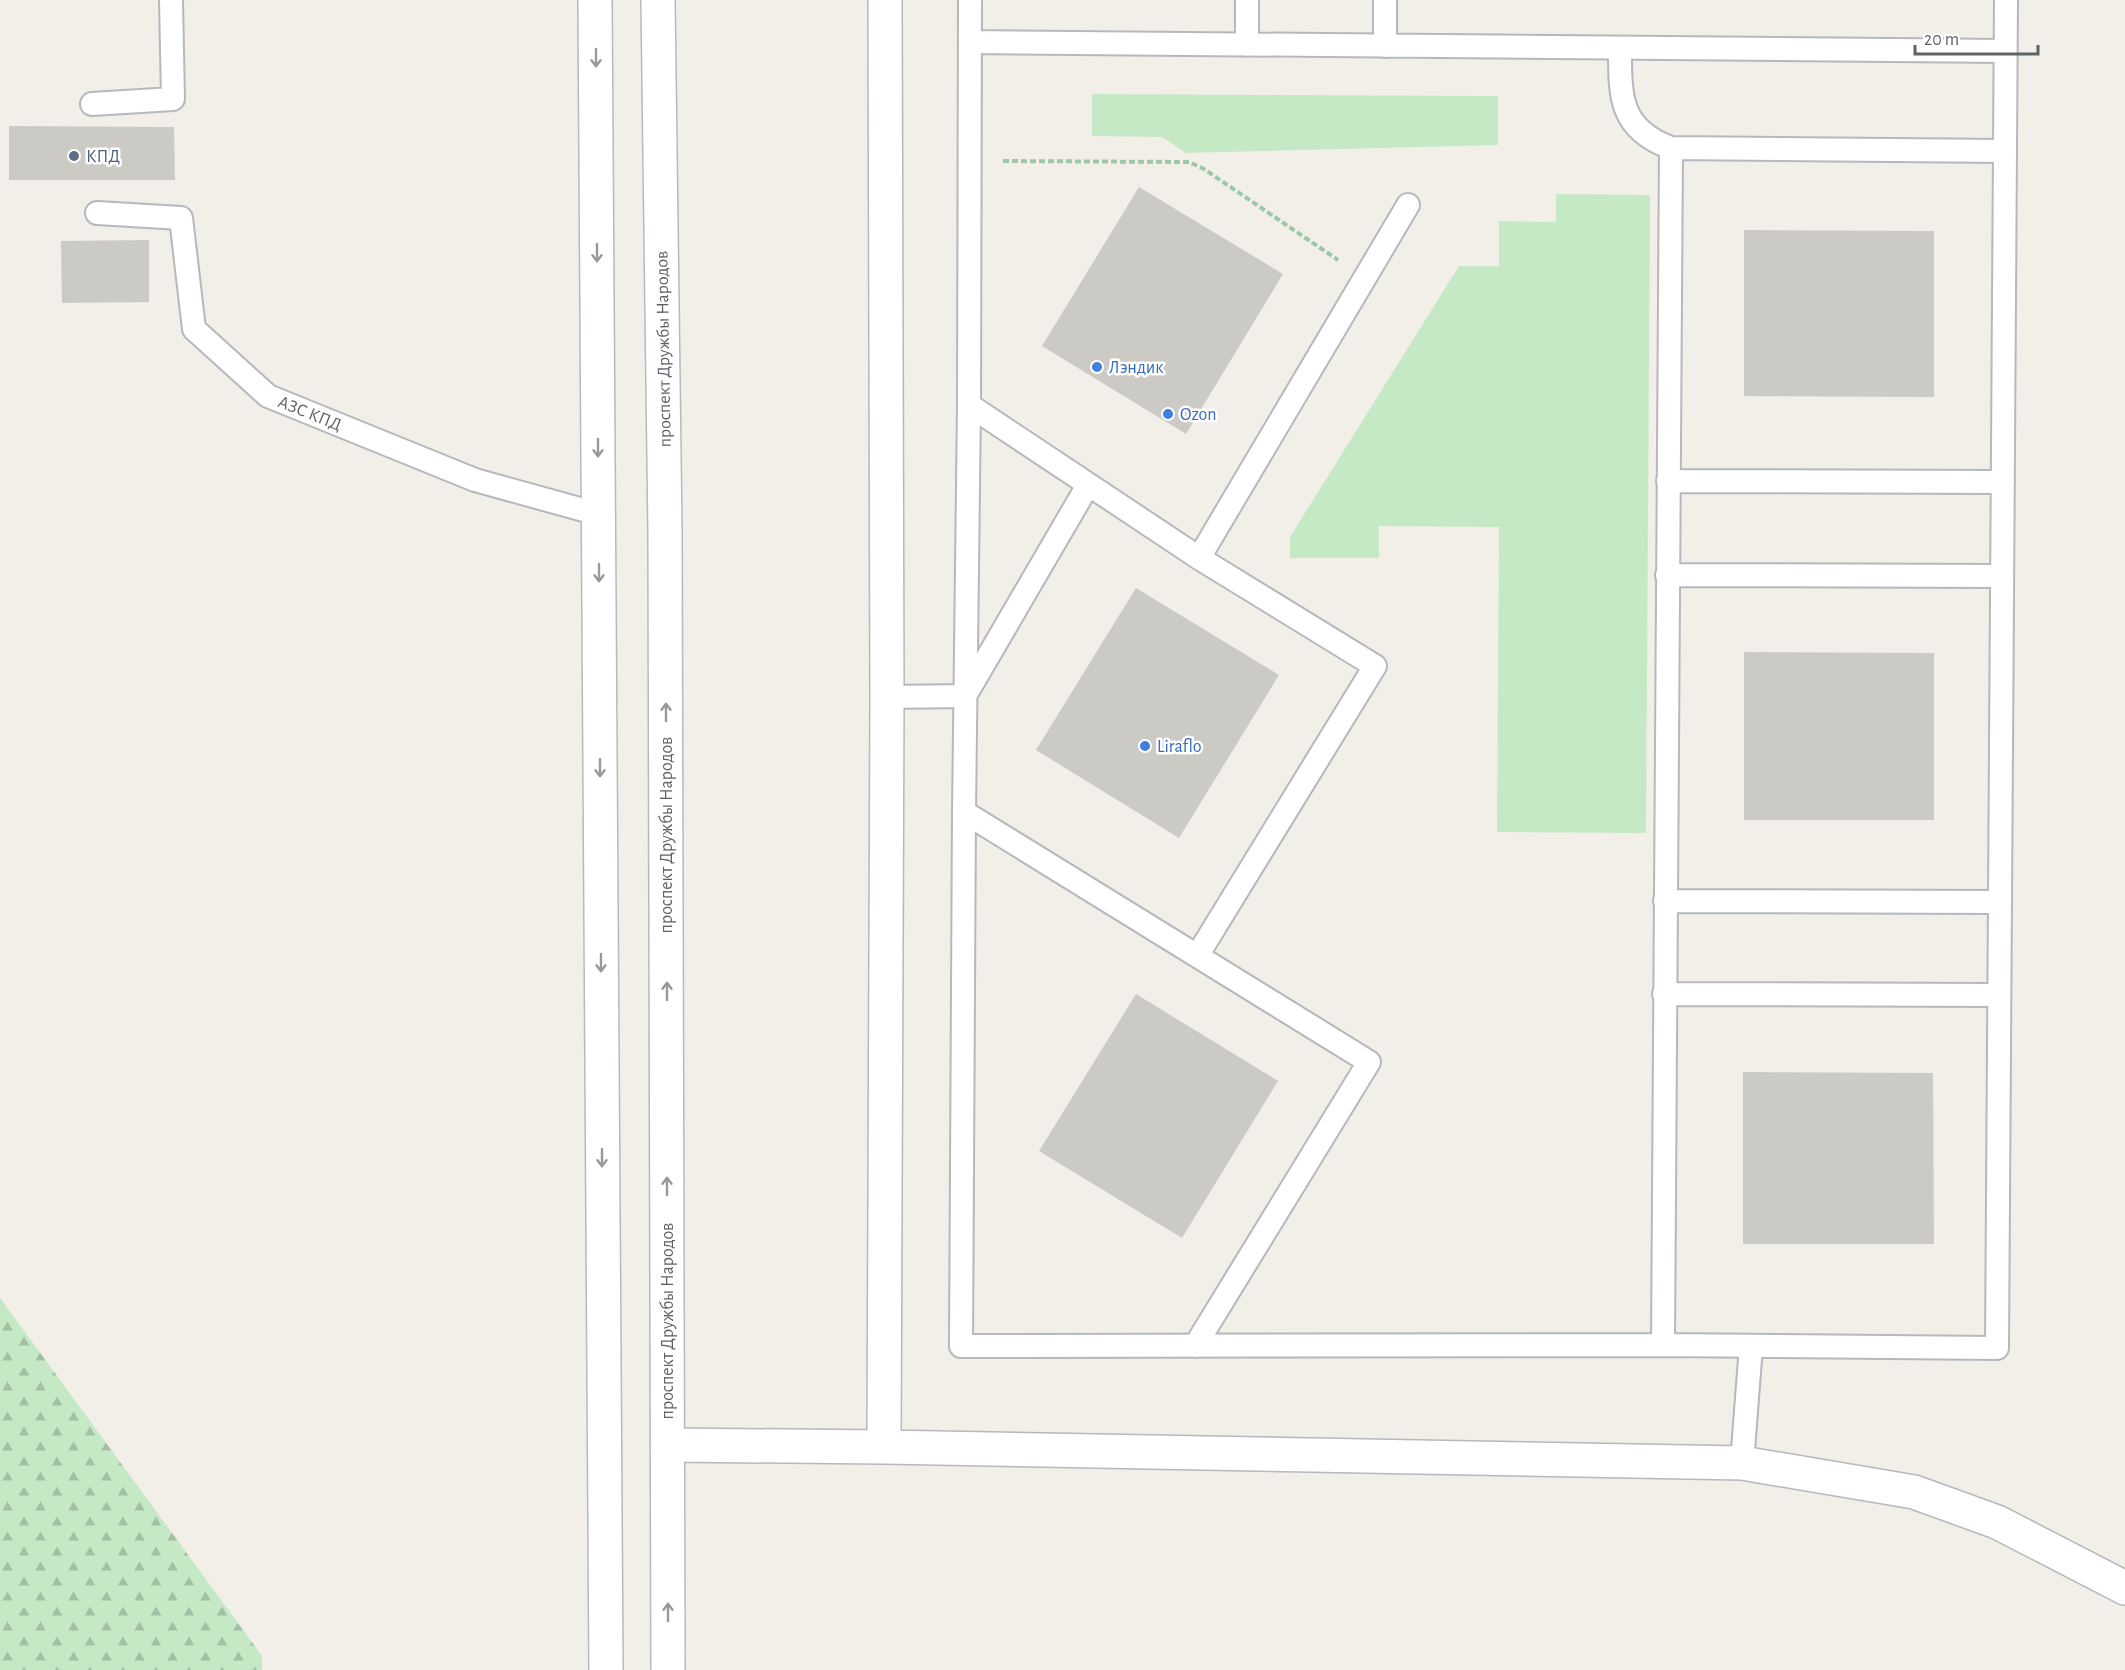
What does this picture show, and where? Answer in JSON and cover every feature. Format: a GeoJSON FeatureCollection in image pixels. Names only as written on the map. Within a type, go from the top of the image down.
{"type":"FeatureCollection","features":[{"type":"Feature","properties":{"kind":"main road"},"geometry":{"type":"LineString","coordinates":[[595,0],[606,1670]]}},
{"type":"Feature","properties":{"kind":"main road","name":"проспект Дружбы Народов"},"geometry":{"type":"LineString","coordinates":[[658,0],[665,532],[668,1670]]}},
{"type":"Feature","properties":{"kind":"main road"},"geometry":{"type":"LineString","coordinates":[[884,1447],[887,697],[885,0]]}},
{"type":"Feature","properties":{"kind":"main road"},"geometry":{"type":"LineString","coordinates":[[668,1445],[1742,1463],[1914,1492],[1997,1522],[2125,1588]]}},
{"type":"Feature","properties":{"kind":"lane"},"geometry":{"type":"LineString","coordinates":[[92,104],[173,99],[171,0]]}},
{"type":"Feature","properties":{"kind":"lane"},"geometry":{"type":"LineString","coordinates":[[970,0],[961,1346],[1663,1345],[1996,1348],[2006,0]]}},
{"type":"Feature","properties":{"kind":"lane"},"geometry":{"type":"LineString","coordinates":[[1247,0],[1247,45]]}},
{"type":"Feature","properties":{"kind":"lane"},"geometry":{"type":"LineString","coordinates":[[1385,0],[1385,46]]}},
{"type":"Feature","properties":{"kind":"lane"},"geometry":{"type":"LineString","coordinates":[[970,42],[2005,51]]}},
{"type":"Feature","properties":{"kind":"lane"},"geometry":{"type":"LineString","coordinates":[[1620,48],[1620,86],[1622,101],[1628,115],[1644,134],[1657,143],[1671,148],[2005,152]]}},
{"type":"Feature","properties":{"kind":"lane"},"geometry":{"type":"LineString","coordinates":[[1663,1345],[1671,148]]}},
{"type":"Feature","properties":{"kind":"lane"},"geometry":{"type":"LineString","coordinates":[[1199,558],[1408,205]]}},
{"type":"Feature","properties":{"kind":"lane","name":"АЗС КПД"},"geometry":{"type":"LineString","coordinates":[[97,213],[181,218],[194,329],[268,396],[476,480],[598,514]]}},
{"type":"Feature","properties":{"kind":"lane"},"geometry":{"type":"LineString","coordinates":[[969,405],[1199,558],[1375,666],[1197,956]]}},
{"type":"Feature","properties":{"kind":"lane"},"geometry":{"type":"LineString","coordinates":[[1668,481],[2003,482]]}},
{"type":"Feature","properties":{"kind":"lane"},"geometry":{"type":"LineString","coordinates":[[965,696],[1088,485]]}},
{"type":"Feature","properties":{"kind":"lane"},"geometry":{"type":"LineString","coordinates":[[1667,575],[2002,576]]}},
{"type":"Feature","properties":{"kind":"lane"},"geometry":{"type":"LineString","coordinates":[[887,697],[965,696]]}},
{"type":"Feature","properties":{"kind":"lane"},"geometry":{"type":"LineString","coordinates":[[964,812],[1369,1062],[1194,1346]]}},
{"type":"Feature","properties":{"kind":"lane"},"geometry":{"type":"LineString","coordinates":[[1665,901],[2000,902]]}},
{"type":"Feature","properties":{"kind":"lane"},"geometry":{"type":"LineString","coordinates":[[1665,994],[1999,995]]}},
{"type":"Feature","properties":{"kind":"lane"},"geometry":{"type":"LineString","coordinates":[[1742,1463],[1751,1346]]}},
{"type":"Feature","properties":{"kind":"path"},"geometry":{"type":"LineString","coordinates":[[969,162],[1190,162],[1204,169],[1364,277]]}},
{"type":"Feature","properties":{"kind":"green space"},"geometry":{"type":"Polygon","coordinates":[[[1092,94],[1498,96],[1498,145],[1186,153],[1162,137],[1092,136],[1092,94]]]}},
{"type":"Feature","properties":{"kind":"green space"},"geometry":{"type":"Polygon","coordinates":[[[1556,194],[1650,195],[1646,833],[1497,832],[1499,527],[1379,526],[1379,558],[1290,558],[1290,537],[1459,266],[1499,266],[1499,221],[1556,222],[1556,194]]]}},
{"type":"Feature","properties":{"kind":"green space"},"geometry":{"type":"Polygon","coordinates":[[[0,1298],[262,1656],[262,1670],[0,1670],[0,1298]]]}},
{"type":"Feature","properties":{"kind":"building"},"geometry":{"type":"Polygon","coordinates":[[[9,126],[174,127],[175,180],[9,180],[9,126]]]}},
{"type":"Feature","properties":{"kind":"building"},"geometry":{"type":"Polygon","coordinates":[[[1139,187],[1283,274],[1186,434],[1042,346],[1139,187]]]}},
{"type":"Feature","properties":{"kind":"building"},"geometry":{"type":"Polygon","coordinates":[[[1744,230],[1934,231],[1934,397],[1744,396],[1744,230]]]}},
{"type":"Feature","properties":{"kind":"building"},"geometry":{"type":"Polygon","coordinates":[[[149,240],[149,302],[62,303],[61,241],[149,240]]]}},
{"type":"Feature","properties":{"kind":"building"},"geometry":{"type":"Polygon","coordinates":[[[1136,588],[1279,675],[1179,838],[1036,750],[1136,588]]]}},
{"type":"Feature","properties":{"kind":"building"},"geometry":{"type":"Polygon","coordinates":[[[1744,652],[1934,653],[1934,820],[1744,820],[1744,652]]]}},
{"type":"Feature","properties":{"kind":"building"},"geometry":{"type":"Polygon","coordinates":[[[1136,994],[1278,1081],[1182,1238],[1039,1151],[1136,994]]]}},
{"type":"Feature","properties":{"kind":"building"},"geometry":{"type":"Polygon","coordinates":[[[1743,1072],[1933,1073],[1934,1244],[1743,1244],[1743,1072]]]}},
{"type":"Feature","properties":{"kind":"place","name":"КПД"},"geometry":{"type":"Point","coordinates":[74,156]}},
{"type":"Feature","properties":{"kind":"place","name":"Лэндик"},"geometry":{"type":"Point","coordinates":[1097,367]}},
{"type":"Feature","properties":{"kind":"place","name":"Ozon"},"geometry":{"type":"Point","coordinates":[1168,414]}},
{"type":"Feature","properties":{"kind":"place","name":"Liraflo"},"geometry":{"type":"Point","coordinates":[1145,746]}}]}
